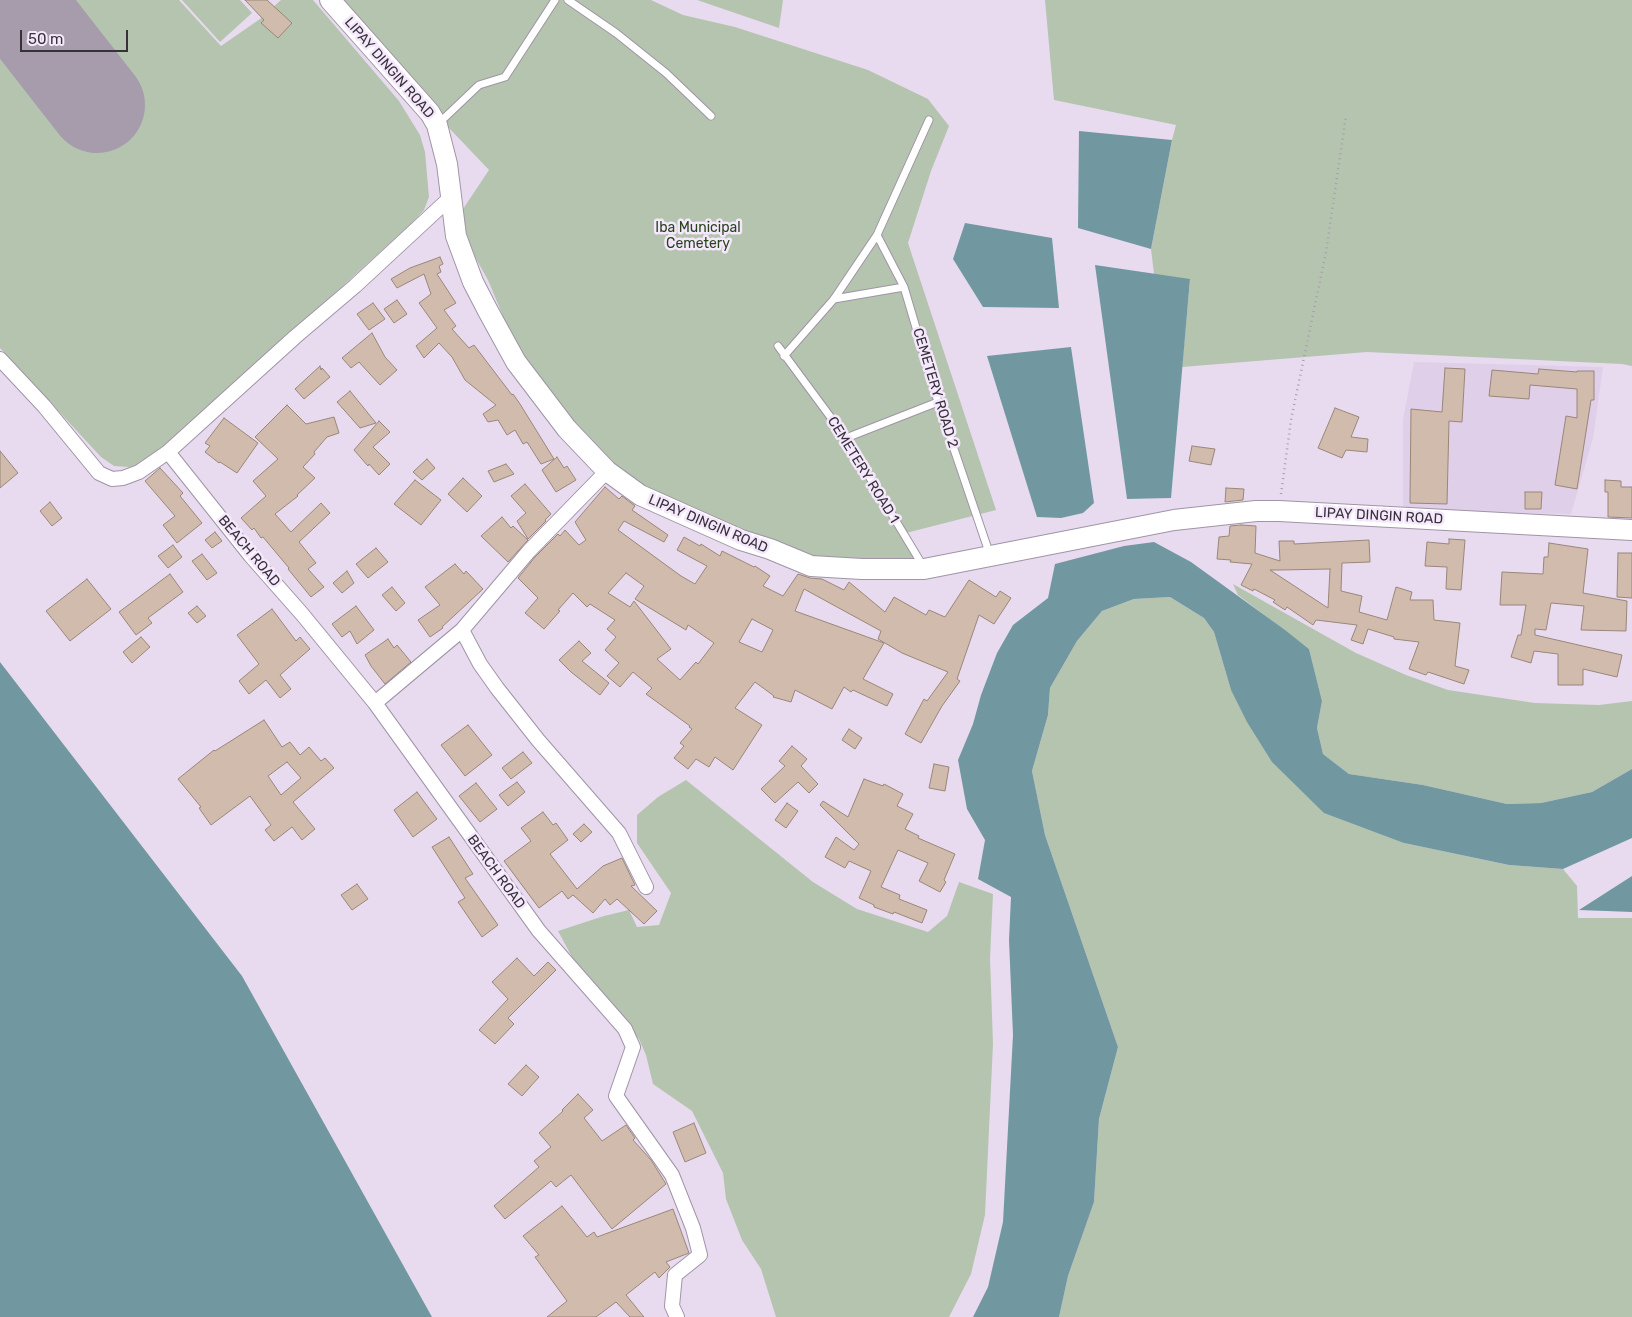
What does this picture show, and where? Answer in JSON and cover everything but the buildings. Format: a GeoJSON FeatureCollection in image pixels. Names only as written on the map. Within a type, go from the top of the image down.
{"type":"FeatureCollection","features":[{"type":"Feature","properties":{"kind":"street","name":"LIPAY DINGIN ROAD"},"geometry":{"type":"LineString","coordinates":[[330,0],[430,113],[437,125],[447,164],[456,236],[473,282],[516,362],[567,429],[608,471],[640,495],[740,540],[770,549],[811,566],[862,569],[924,569],[1098,533],[1174,520],[1256,511],[1632,530]]}},
{"type":"Feature","properties":{"kind":"street"},"geometry":{"type":"LineString","coordinates":[[0,359],[44,406],[99,473],[112,479],[123,478],[139,472],[168,452],[295,337],[355,286],[450,198]]}},
{"type":"Feature","properties":{"kind":"street","name":"BEACH ROAD"},"geometry":{"type":"LineString","coordinates":[[168,452],[250,555],[302,614],[375,703],[539,931],[625,1029],[633,1047],[616,1096],[672,1175],[693,1228],[700,1255],[675,1275],[672,1306],[677,1317]]}},
{"type":"Feature","properties":{"kind":"street"},"geometry":{"type":"LineString","coordinates":[[375,703],[462,630],[529,551],[608,471]]}},
{"type":"Feature","properties":{"kind":"street"},"geometry":{"type":"LineString","coordinates":[[462,630],[480,664],[497,688],[538,740],[618,832],[646,887]]}},
{"type":"Feature","properties":{"kind":"lane"},"geometry":{"type":"LineString","coordinates":[[437,125],[480,86],[505,77],[555,0]]}},
{"type":"Feature","properties":{"kind":"lane"},"geometry":{"type":"LineString","coordinates":[[568,0],[616,33],[666,73],[711,116]]}},
{"type":"Feature","properties":{"kind":"lane"},"geometry":{"type":"LineString","coordinates":[[784,356],[834,299],[877,235],[929,120]]}},
{"type":"Feature","properties":{"kind":"lane","name":"CEMETERY ROAD 2"},"geometry":{"type":"LineString","coordinates":[[877,235],[904,288],[938,402],[990,556]]}},
{"type":"Feature","properties":{"kind":"lane"},"geometry":{"type":"LineString","coordinates":[[834,299],[904,288]]}},
{"type":"Feature","properties":{"kind":"lane","name":"CEMETERY ROAD 1"},"geometry":{"type":"LineString","coordinates":[[778,346],[846,438],[924,569]]}},
{"type":"Feature","properties":{"kind":"lane"},"geometry":{"type":"LineString","coordinates":[[846,438],[938,402]]}},
{"type":"Feature","properties":{"kind":"path"},"geometry":{"type":"LineString","coordinates":[[1279,511],[1291,420],[1326,252],[1346,116]]}},
{"type":"Feature","properties":{"kind":"shaded area"},"geometry":{"type":"Polygon","coordinates":[[[1079,131],[1172,140],[1151,249],[1078,228],[1079,131]]]}},
{"type":"Feature","properties":{"kind":"shaded area"},"geometry":{"type":"Polygon","coordinates":[[[965,223],[1052,238],[1059,308],[983,307],[953,259],[965,223]]]}},
{"type":"Feature","properties":{"kind":"shaded area"},"geometry":{"type":"Polygon","coordinates":[[[1095,265],[1190,279],[1171,498],[1127,499],[1095,265]]]}},
{"type":"Feature","properties":{"kind":"shaded area"},"geometry":{"type":"Polygon","coordinates":[[[1071,347],[1094,503],[1083,513],[1061,518],[1037,517],[987,356],[1071,347]]]}},
{"type":"Feature","properties":{"kind":"shaded area"},"geometry":{"type":"Polygon","coordinates":[[[1414,362],[1603,367],[1593,438],[1571,514],[1403,511],[1403,420],[1414,362]]]}},
{"type":"Feature","properties":{"kind":"shaded area"},"geometry":{"type":"Polygon","coordinates":[[[1154,542],[1191,562],[1309,649],[1322,701],[1317,728],[1323,754],[1349,774],[1423,785],[1507,804],[1541,803],[1592,792],[1632,769],[1632,838],[1563,869],[1509,865],[1404,843],[1324,813],[1272,762],[1247,722],[1231,690],[1214,632],[1204,618],[1170,597],[1134,599],[1102,611],[1077,641],[1050,688],[1048,715],[1032,771],[1045,835],[1118,1047],[1099,1119],[1094,1202],[1068,1276],[1059,1317],[973,1317],[988,1287],[1003,1222],[1013,1035],[1009,940],[1011,897],[978,879],[985,840],[967,809],[958,760],[973,724],[981,695],[997,653],[1013,625],[1048,598],[1055,564],[1124,546],[1154,542]]]}},
{"type":"Feature","properties":{"kind":"shaded area"},"geometry":{"type":"Polygon","coordinates":[[[0,662],[242,976],[432,1317],[0,1317],[0,662]]]}},
{"type":"Feature","properties":{"kind":"shaded area"},"geometry":{"type":"Polygon","coordinates":[[[1632,876],[1632,912],[1579,910],[1632,876]]]}},
{"type":"Feature","properties":{"kind":"green space"},"geometry":{"type":"Polygon","coordinates":[[[43,0],[179,0],[221,46],[260,19],[281,0],[313,0],[399,101],[420,135],[425,152],[429,197],[424,210],[410,225],[161,450],[143,463],[129,467],[114,466],[101,457],[0,348],[0,28],[76,122],[118,89],[43,0]]]}},
{"type":"Feature","properties":{"kind":"green space"},"geometry":{"type":"Polygon","coordinates":[[[182,0],[240,0],[252,13],[220,42],[182,0]]]}},
{"type":"Feature","properties":{"kind":"green space","name":"Iba Municipal Cemetery"},"geometry":{"type":"Polygon","coordinates":[[[334,0],[651,0],[683,15],[735,27],[868,70],[928,99],[949,126],[931,171],[908,243],[996,510],[902,534],[919,563],[807,561],[739,535],[608,467],[528,365],[505,321],[488,280],[475,257],[466,232],[463,209],[489,170],[334,0]]]}},
{"type":"Feature","properties":{"kind":"green space"},"geometry":{"type":"Polygon","coordinates":[[[697,0],[783,0],[779,28],[697,0]]]}},
{"type":"Feature","properties":{"kind":"green space"},"geometry":{"type":"Polygon","coordinates":[[[1045,0],[1632,0],[1632,366],[1367,352],[1182,367],[1190,280],[1154,274],[1151,249],[1176,125],[1054,100],[1045,0]]]}},
{"type":"Feature","properties":{"kind":"green space"},"geometry":{"type":"Polygon","coordinates":[[[1233,584],[1356,653],[1406,675],[1448,690],[1535,703],[1599,705],[1632,701],[1632,769],[1592,792],[1541,803],[1507,804],[1423,785],[1349,774],[1323,754],[1317,728],[1322,701],[1309,649],[1238,595],[1233,584]]]}},
{"type":"Feature","properties":{"kind":"green space"},"geometry":{"type":"Polygon","coordinates":[[[1170,597],[1204,618],[1214,632],[1231,690],[1404,843],[1509,865],[1563,869],[1577,886],[1578,918],[1632,918],[1632,1317],[1059,1317],[1068,1276],[1094,1202],[1099,1119],[1118,1047],[1045,835],[1032,771],[1048,715],[1050,688],[1077,641],[1102,611],[1134,599],[1170,597]]]}},
{"type":"Feature","properties":{"kind":"green space"},"geometry":{"type":"Polygon","coordinates":[[[686,780],[813,882],[857,909],[928,932],[947,916],[959,882],[993,894],[990,958],[993,1044],[985,1215],[971,1274],[949,1317],[776,1317],[761,1269],[742,1240],[726,1199],[723,1173],[692,1111],[653,1084],[646,1055],[639,1039],[580,972],[558,931],[629,910],[637,927],[659,925],[671,893],[637,843],[637,815],[658,797],[686,780]]]}},
{"type":"Feature","properties":{"kind":"runway"},"geometry":{"type":"LineString","coordinates":[[15,0],[97,105]]}}]}
